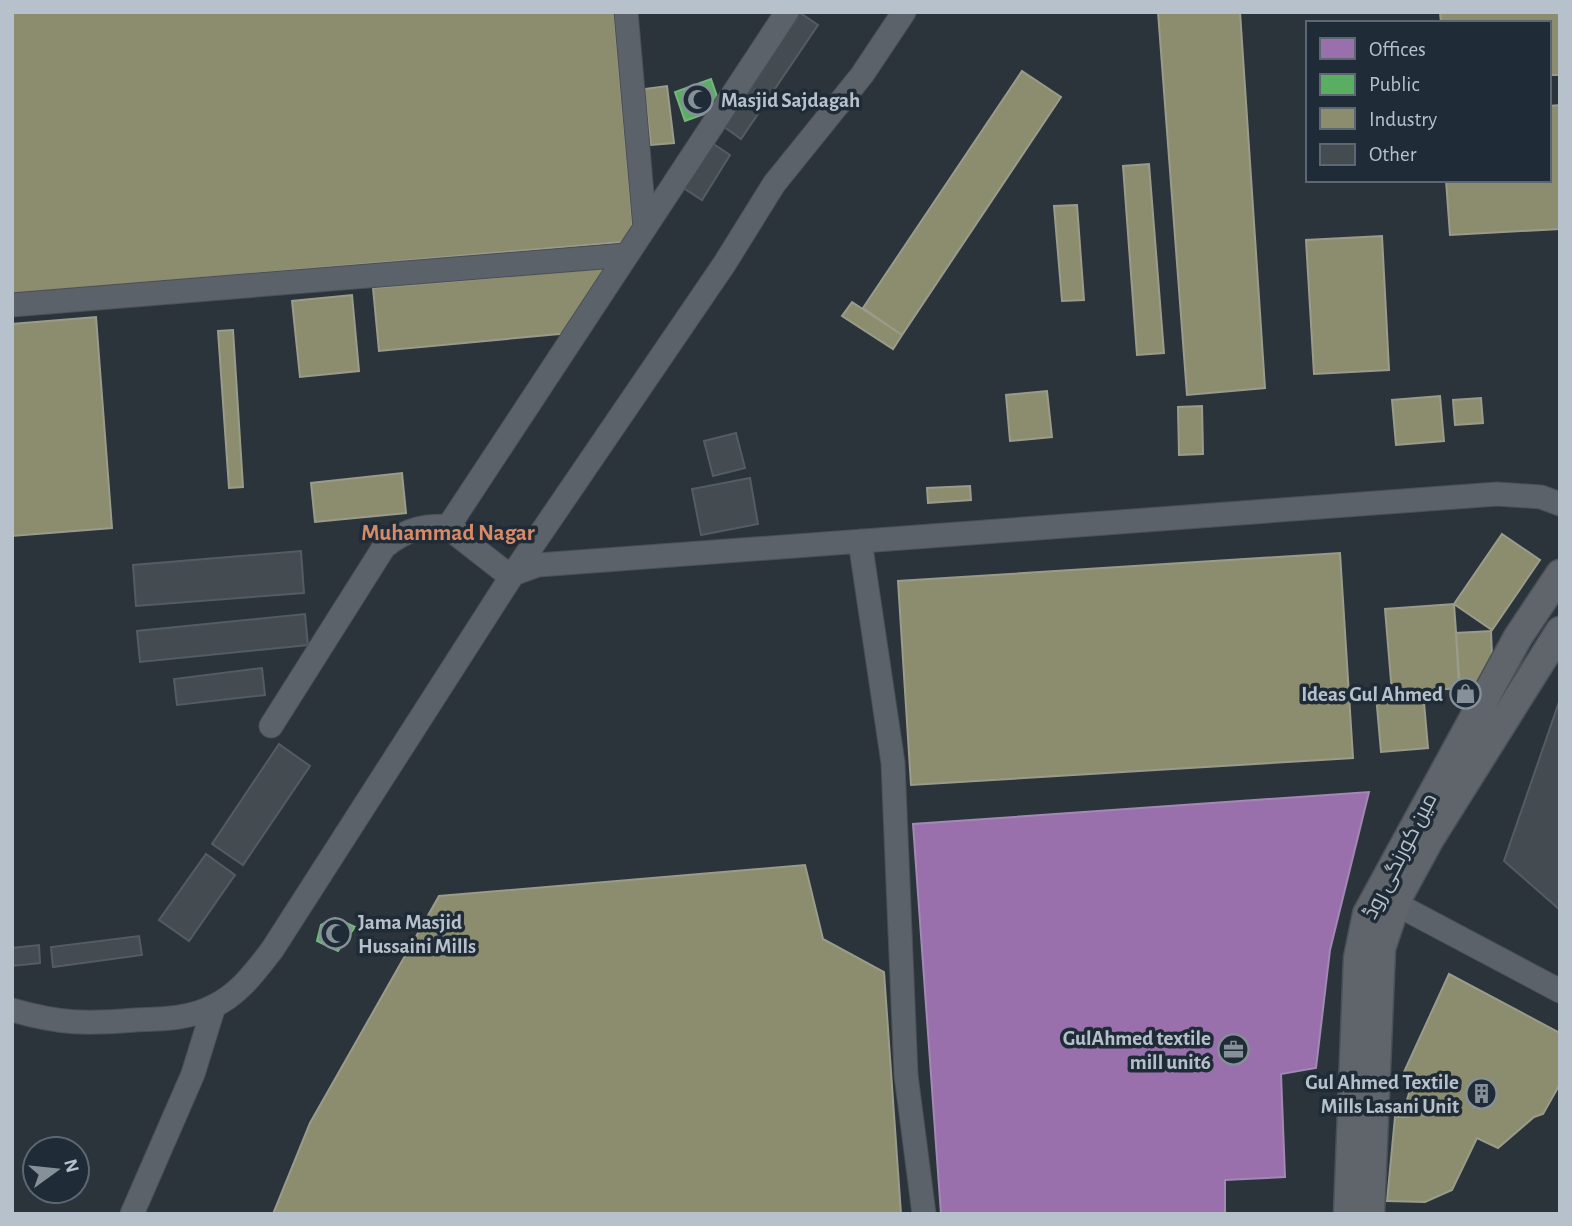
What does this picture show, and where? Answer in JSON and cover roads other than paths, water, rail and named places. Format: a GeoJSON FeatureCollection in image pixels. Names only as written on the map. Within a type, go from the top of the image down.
{"type":"FeatureCollection","features":[{"type":"Feature","properties":{"kind":"main road","name":"مین کورنگی روڈ"},"geometry":{"type":"LineString","coordinates":[[1348,1214],[1358,958],[1367,914],[1518,637],[1560,574]]}},
{"type":"Feature","properties":{"kind":"main road","name":"مین کورنگی روڈ"},"geometry":{"type":"LineString","coordinates":[[1370,1214],[1381,948],[1396,904],[1429,839],[1560,631]]}},
{"type":"Feature","properties":{"kind":"street"},"geometry":{"type":"LineString","coordinates":[[626,12],[645,228]]}},
{"type":"Feature","properties":{"kind":"street"},"geometry":{"type":"LineString","coordinates":[[512,575],[456,534],[452,521],[787,12]]}},
{"type":"Feature","properties":{"kind":"street"},"geometry":{"type":"LineString","coordinates":[[12,1010],[51,1021],[84,1025],[176,1019],[215,1006],[247,982],[271,950],[512,575],[717,275],[774,184],[862,75],[904,12]]}},
{"type":"Feature","properties":{"kind":"street"},"geometry":{"type":"LineString","coordinates":[[12,305],[626,256]]}},
{"type":"Feature","properties":{"kind":"street"},"geometry":{"type":"LineString","coordinates":[[512,575],[538,565],[1497,494],[1541,497],[1560,504]]}},
{"type":"Feature","properties":{"kind":"street"},"geometry":{"type":"LineString","coordinates":[[271,726],[384,547],[399,535],[415,528],[454,527]]}},
{"type":"Feature","properties":{"kind":"street"},"geometry":{"type":"LineString","coordinates":[[860,541],[893,763],[906,1075],[923,1214]]}},
{"type":"Feature","properties":{"kind":"street"},"geometry":{"type":"LineString","coordinates":[[1396,904],[1560,991]]}},
{"type":"Feature","properties":{"kind":"street"},"geometry":{"type":"LineString","coordinates":[[132,1214],[193,1074],[215,1006]]}},
{"type":"Feature","properties":{"kind":"place","name":"Masjid Sajdagah"},"geometry":{"type":"Point","coordinates":[698,100]}},
{"type":"Feature","properties":{"kind":"place","name":"Ideas Gul Ahmed"},"geometry":{"type":"Point","coordinates":[1466,694]}},
{"type":"Feature","properties":{"kind":"place","name":"Jama Masjid Hussaini Mills"},"geometry":{"type":"Point","coordinates":[335,934]}},
{"type":"Feature","properties":{"kind":"place","name":"GulAhmed textile mill unit6"},"geometry":{"type":"Point","coordinates":[1234,1050]}},
{"type":"Feature","properties":{"kind":"place","name":"Gul Ahmed Textile Mills Lasani Unit"},"geometry":{"type":"Point","coordinates":[1482,1094]}},
{"type":"Feature","properties":{"kind":"district","name":"Muhammad Nagar"},"geometry":{"type":"Point","coordinates":[448,533]}}]}
